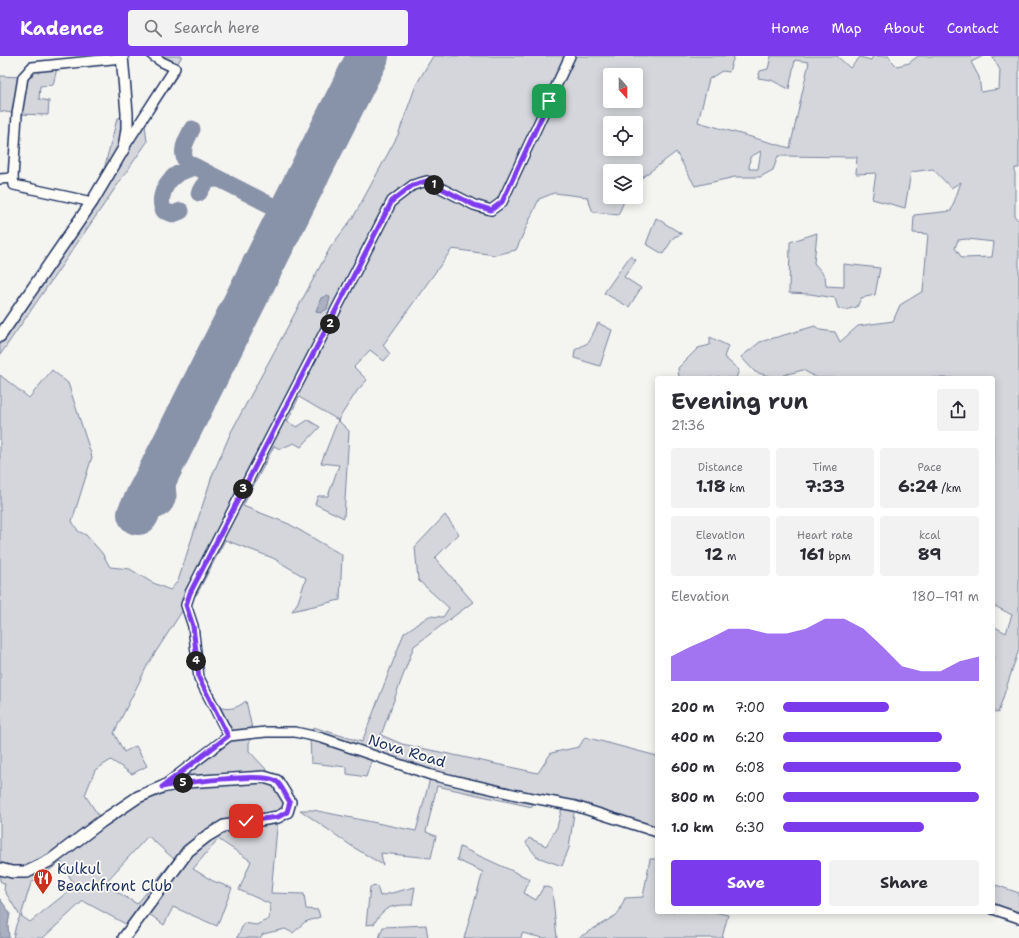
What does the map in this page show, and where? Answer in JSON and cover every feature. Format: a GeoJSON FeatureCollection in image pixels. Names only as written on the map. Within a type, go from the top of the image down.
{"type":"FeatureCollection","features":[{"type":"Feature","properties":{"kind":"main road"},"geometry":{"type":"LineString","coordinates":[[0,336],[92,202],[124,148],[127,129],[127,113],[122,57]]}},
{"type":"Feature","properties":{"kind":"main road"},"geometry":{"type":"LineString","coordinates":[[0,869],[12,872],[27,872],[51,860],[101,822],[138,797],[162,787],[186,782],[264,777],[276,782],[290,802],[287,812],[278,817],[224,826],[207,836],[188,851],[124,938]]}},
{"type":"Feature","properties":{"kind":"street"},"geometry":{"type":"LineString","coordinates":[[124,148],[175,68],[153,56]]}},
{"type":"Feature","properties":{"kind":"street"},"geometry":{"type":"LineString","coordinates":[[162,787],[228,736],[199,678],[193,626],[186,605],[392,201],[413,185],[427,181],[474,205],[491,210],[502,202],[570,56]]}},
{"type":"Feature","properties":{"kind":"street"},"geometry":{"type":"LineString","coordinates":[[92,202],[14,185],[13,178],[17,114],[23,77],[32,67],[122,57]]}},
{"type":"Feature","properties":{"kind":"street"},"geometry":{"type":"LineString","coordinates":[[0,179],[13,178]]}},
{"type":"Feature","properties":{"kind":"street","name":"Nova Road"},"geometry":{"type":"LineString","coordinates":[[228,736],[266,732],[295,732],[431,774],[517,795],[575,806],[655,831]]}},
{"type":"Feature","properties":{"kind":"street"},"geometry":{"type":"LineString","coordinates":[[995,910],[1019,918]]}},
{"type":"Feature","properties":{"kind":"shaded area"},"geometry":{"type":"Polygon","coordinates":[[[153,56],[182,56],[175,68],[153,56]]]}},
{"type":"Feature","properties":{"kind":"shaded area"},"geometry":{"type":"Polygon","coordinates":[[[433,56],[734,56],[729,72],[722,71],[709,79],[698,122],[790,148],[809,62],[795,60],[789,89],[771,80],[758,78],[760,71],[768,69],[771,56],[837,56],[850,68],[860,57],[871,60],[873,56],[889,56],[897,66],[909,63],[918,56],[983,56],[971,62],[979,77],[981,92],[999,89],[1000,70],[992,56],[1019,56],[1019,168],[1015,168],[1015,217],[1019,221],[1019,649],[998,713],[995,712],[995,627],[1006,633],[1012,615],[995,606],[995,376],[814,376],[803,370],[784,376],[768,376],[755,372],[741,357],[760,342],[815,326],[820,330],[835,332],[840,342],[858,326],[893,321],[900,305],[923,291],[928,234],[913,233],[914,215],[951,211],[961,182],[951,188],[933,169],[911,172],[905,208],[872,199],[876,173],[856,174],[857,157],[778,156],[773,170],[760,177],[735,177],[695,186],[676,152],[643,177],[643,164],[603,164],[603,204],[623,204],[618,215],[593,212],[587,197],[554,193],[539,199],[516,250],[495,255],[452,249],[383,345],[390,354],[384,361],[370,350],[354,367],[367,380],[357,391],[338,420],[299,397],[287,422],[297,427],[308,420],[320,427],[301,447],[294,443],[280,449],[274,446],[243,506],[289,524],[342,555],[340,600],[292,611],[298,602],[306,578],[273,558],[225,540],[197,594],[186,605],[148,664],[114,733],[124,752],[136,746],[147,766],[132,774],[111,760],[95,770],[85,795],[102,821],[149,792],[228,736],[214,706],[234,708],[246,701],[253,733],[249,743],[249,751],[277,781],[290,802],[278,817],[271,893],[304,894],[306,909],[318,910],[320,917],[305,922],[293,933],[285,929],[263,934],[260,938],[237,938],[244,923],[256,925],[269,919],[270,904],[239,890],[251,861],[218,839],[193,869],[213,881],[232,888],[217,926],[173,907],[164,925],[152,916],[142,912],[131,927],[83,901],[43,938],[13,938],[20,916],[4,890],[5,884],[0,881],[0,375],[29,398],[52,370],[68,383],[92,457],[72,521],[78,531],[86,535],[102,553],[110,567],[130,569],[151,582],[170,590],[178,581],[212,476],[231,432],[330,248],[354,216],[398,135],[416,85],[433,56]],[[761,151],[750,157],[749,169],[758,169],[761,151]],[[967,239],[958,240],[955,248],[962,258],[992,257],[994,242],[967,239]],[[148,836],[104,884],[137,904],[174,859],[148,836]],[[61,862],[31,883],[21,916],[30,922],[75,886],[61,862]]]}},
{"type":"Feature","properties":{"kind":"shaded area"},"geometry":{"type":"Polygon","coordinates":[[[58,64],[53,85],[40,86],[39,99],[49,101],[48,115],[17,114],[0,111],[0,76],[23,77],[32,67],[58,64]]]}},
{"type":"Feature","properties":{"kind":"shaded area"},"geometry":{"type":"Polygon","coordinates":[[[175,68],[177,76],[145,124],[147,142],[0,355],[0,336],[92,202],[86,200],[103,173],[117,119],[127,113],[124,146],[175,68]]]}},
{"type":"Feature","properties":{"kind":"shaded area"},"geometry":{"type":"Polygon","coordinates":[[[656,218],[682,234],[674,237],[663,254],[646,244],[656,218]]]}},
{"type":"Feature","properties":{"kind":"shaded area"},"geometry":{"type":"Polygon","coordinates":[[[817,233],[814,263],[825,276],[826,286],[844,287],[844,264],[880,268],[875,295],[861,298],[857,307],[845,310],[838,308],[835,298],[810,294],[789,293],[790,242],[817,233]]]}},
{"type":"Feature","properties":{"kind":"shaded area"},"geometry":{"type":"Polygon","coordinates":[[[630,256],[636,260],[624,277],[641,288],[629,307],[604,293],[630,256]]]}},
{"type":"Feature","properties":{"kind":"shaded area"},"geometry":{"type":"Polygon","coordinates":[[[598,323],[612,330],[600,366],[574,358],[575,350],[589,342],[598,323]]]}},
{"type":"Feature","properties":{"kind":"shaded area"},"geometry":{"type":"Polygon","coordinates":[[[710,337],[728,346],[724,357],[739,370],[737,376],[679,376],[678,368],[698,348],[710,345],[710,337]]]}},
{"type":"Feature","properties":{"kind":"shaded area"},"geometry":{"type":"Polygon","coordinates":[[[338,420],[349,431],[344,518],[315,504],[318,496],[328,496],[339,465],[321,463],[338,420]]]}},
{"type":"Feature","properties":{"kind":"shaded area"},"geometry":{"type":"Polygon","coordinates":[[[445,515],[459,534],[435,558],[473,602],[414,646],[381,735],[402,744],[538,773],[551,753],[579,747],[585,737],[655,755],[655,831],[575,806],[569,848],[562,866],[537,857],[526,843],[529,838],[546,846],[557,827],[563,804],[534,798],[532,807],[437,786],[426,832],[436,836],[431,858],[381,853],[383,865],[353,847],[300,810],[313,810],[416,831],[431,775],[373,756],[366,777],[347,774],[347,767],[311,763],[310,736],[313,727],[362,742],[404,633],[429,616],[443,617],[449,608],[418,580],[415,547],[445,515]]]}},
{"type":"Feature","properties":{"kind":"shaded area"},"geometry":{"type":"Polygon","coordinates":[[[460,847],[530,879],[524,893],[536,900],[544,886],[552,889],[557,938],[543,938],[522,933],[521,938],[464,938],[483,872],[457,860],[460,847]]]}},
{"type":"Feature","properties":{"kind":"shaded area"},"geometry":{"type":"Polygon","coordinates":[[[650,859],[655,859],[655,914],[728,915],[722,938],[578,938],[618,914],[625,898],[643,897],[650,859]]]}},
{"type":"Feature","properties":{"kind":"shaded area"},"geometry":{"type":"Polygon","coordinates":[[[995,885],[1019,893],[1019,918],[995,910],[995,885]]]}},
{"type":"Feature","properties":{"kind":"shaded area"},"geometry":{"type":"Polygon","coordinates":[[[377,886],[380,896],[415,887],[412,905],[399,905],[389,908],[381,913],[374,924],[366,925],[370,887],[377,886]]]}},
{"type":"Feature","properties":{"kind":"shaded area"},"geometry":{"type":"Polygon","coordinates":[[[426,925],[428,938],[379,938],[383,927],[426,925]]]}},
{"type":"Feature","properties":{"kind":"water"},"geometry":{"type":"Polygon","coordinates":[[[328,295],[330,298],[327,309],[320,313],[316,311],[321,298],[328,295]]]}},
{"type":"Feature","properties":{"kind":"water"},"geometry":{"type":"Polygon","coordinates":[[[0,899],[10,913],[8,925],[9,938],[0,938],[0,899]]]}},
{"type":"Feature","properties":{"kind":"taxiway"},"geometry":{"type":"LineString","coordinates":[[192,129],[184,146],[184,158],[186,162],[196,167]]}},
{"type":"Feature","properties":{"kind":"taxiway"},"geometry":{"type":"LineString","coordinates":[[181,211],[173,214],[164,211],[161,202],[164,190],[174,176],[196,167],[278,209],[282,209],[290,205],[299,193]]}},
{"type":"Feature","properties":{"kind":"taxiway"},"geometry":{"type":"LineString","coordinates":[[199,193],[206,182],[218,179]]}},
{"type":"Feature","properties":{"kind":"taxiway"},"geometry":{"type":"LineString","coordinates":[[278,209],[282,217],[282,227]]}},
{"type":"Feature","properties":{"kind":"taxiway"},"geometry":{"type":"LineString","coordinates":[[159,471],[143,482],[136,490],[135,494],[137,502],[148,512],[161,508],[167,500],[165,459]]}},
{"type":"Feature","properties":{"kind":"runway"},"geometry":{"type":"LineString","coordinates":[[138,514],[368,56]]}},
{"type":"Feature","properties":{"kind":"place","name":"Kulkul Beachfront Club"},"geometry":{"type":"Point","coordinates":[43,895]}},
{"type":"Feature","properties":{"kind":"route"},"geometry":{"type":"LineString","coordinates":[[246,821],[278,817],[287,812],[290,802],[276,782],[264,777],[186,782],[162,787],[228,736],[199,678],[193,626],[186,605],[190,593],[263,450],[326,332],[392,201],[413,185],[427,181],[474,205],[491,210],[502,202],[549,101]]}}]}
